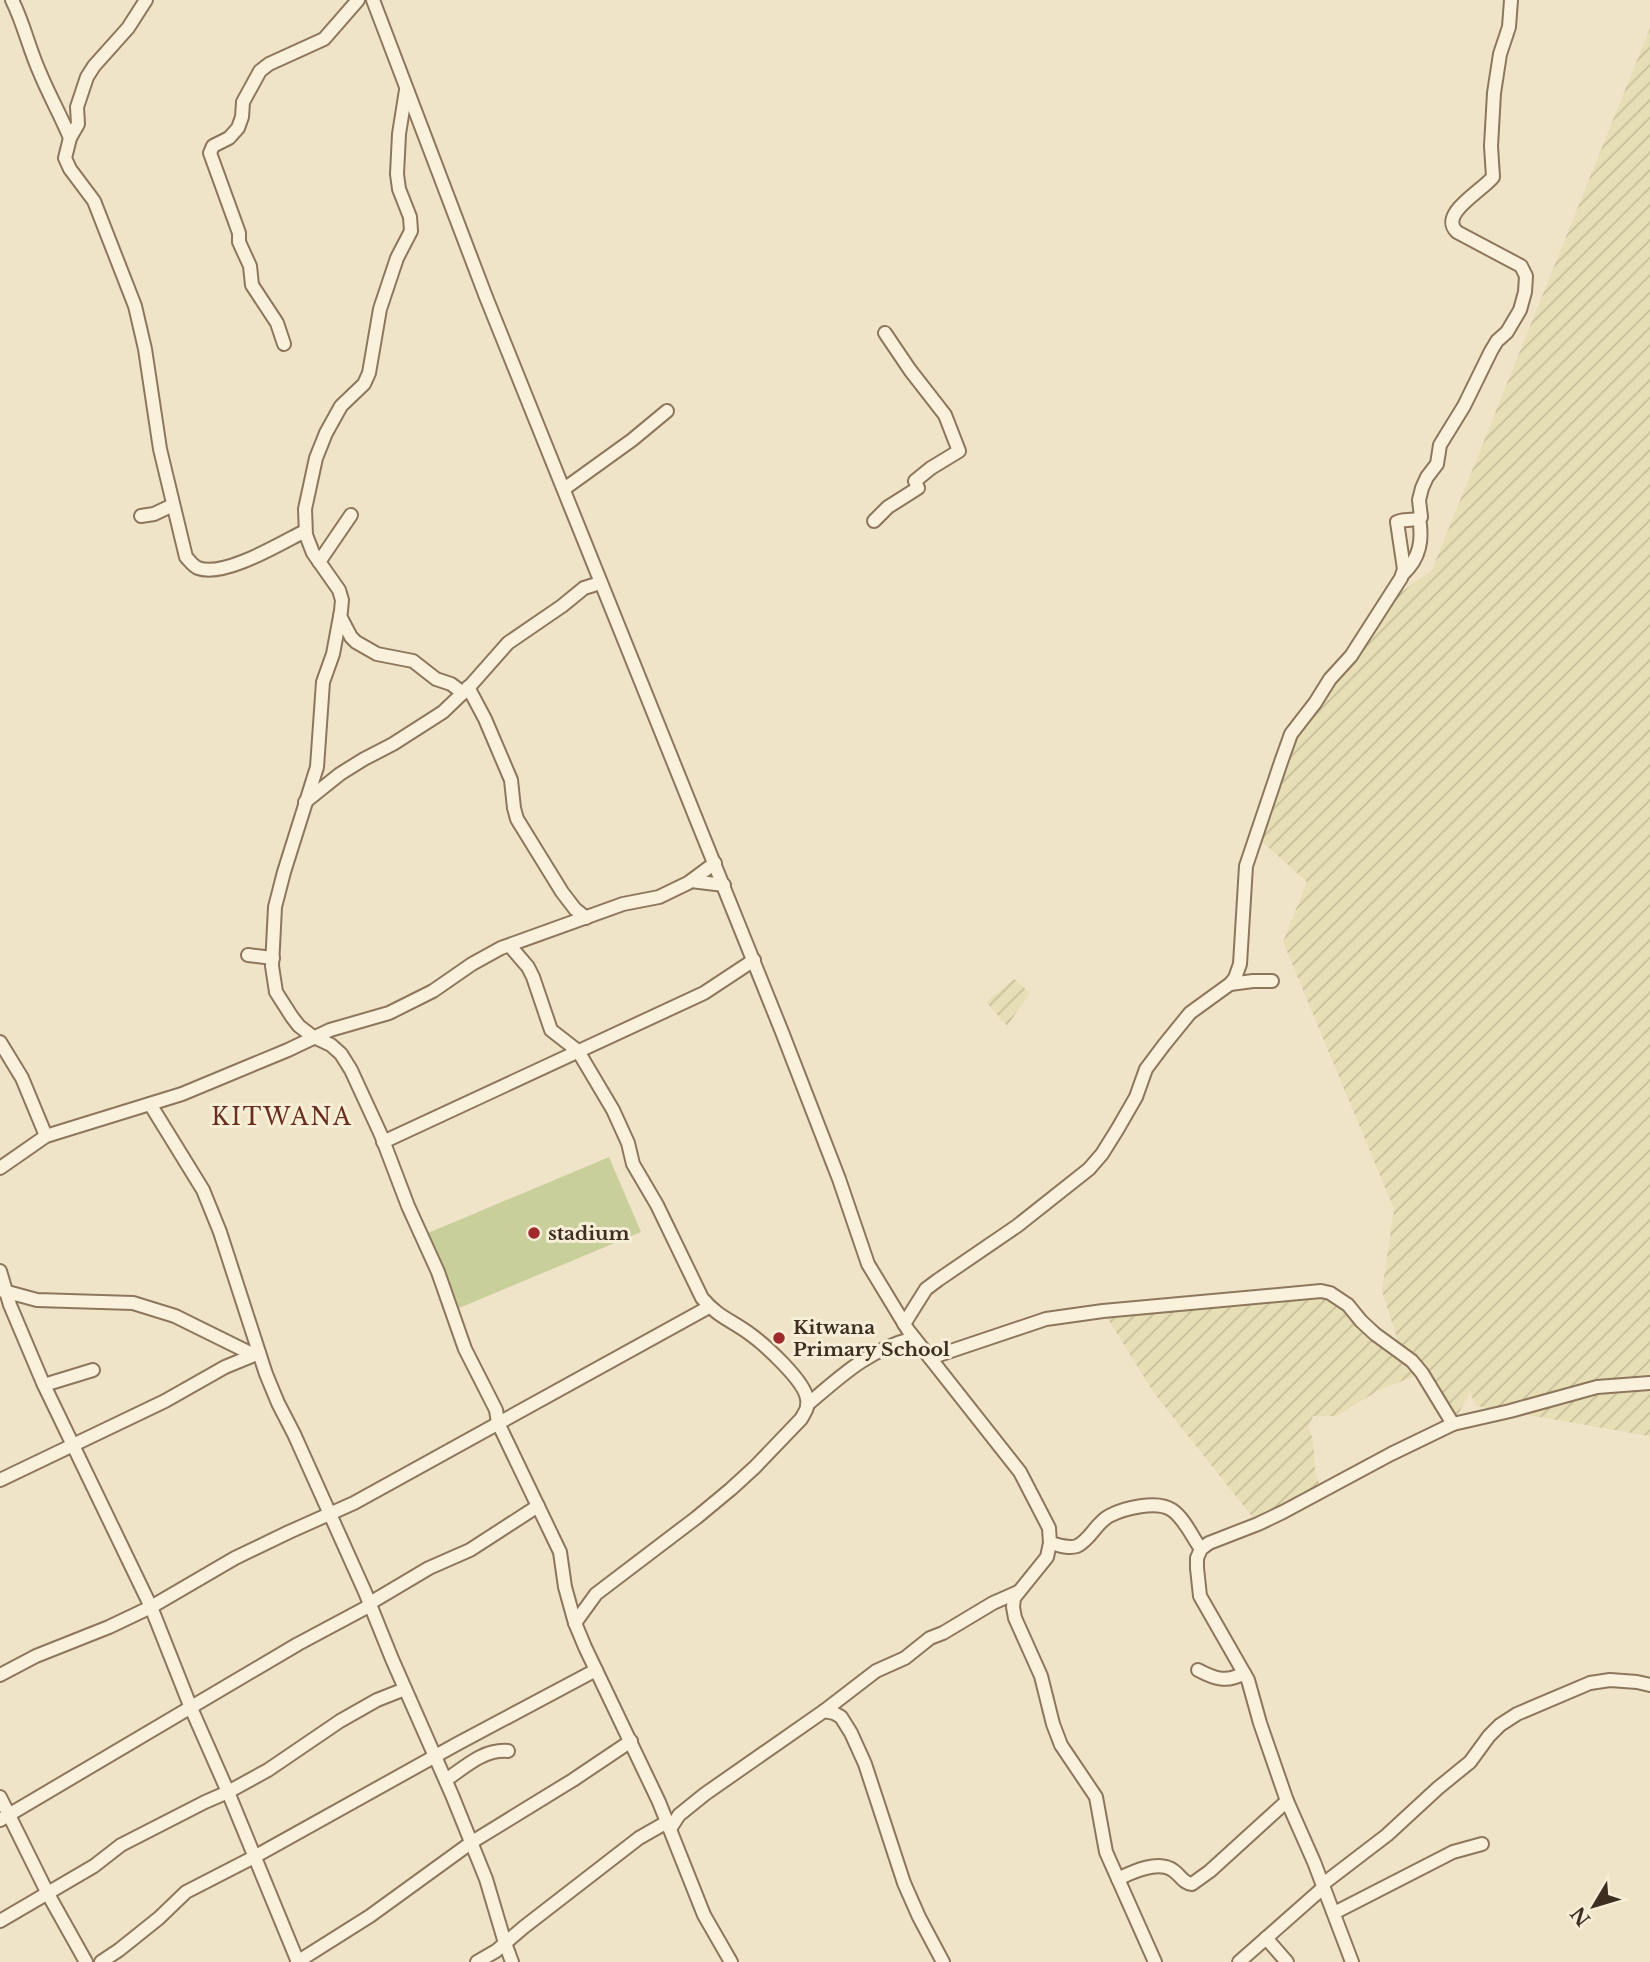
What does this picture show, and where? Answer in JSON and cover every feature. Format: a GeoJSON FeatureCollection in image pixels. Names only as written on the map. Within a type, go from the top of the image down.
{"type":"FeatureCollection","features":[{"type":"Feature","properties":{"kind":"street"},"geometry":{"type":"LineString","coordinates":[[12,0],[39,72],[70,138]]}},
{"type":"Feature","properties":{"kind":"street"},"geometry":{"type":"LineString","coordinates":[[146,0],[128,28],[94,65],[87,77],[77,107],[78,124],[65,153],[66,162],[94,201],[135,306],[145,349],[160,449],[186,557],[198,568],[210,570],[251,559],[305,531]]}},
{"type":"Feature","properties":{"kind":"street"},"geometry":{"type":"LineString","coordinates":[[284,344],[276,323],[252,285],[250,266],[239,242],[239,233],[210,153],[213,146],[229,138],[238,128],[243,102],[260,71],[269,64],[324,39],[358,0]]}},
{"type":"Feature","properties":{"kind":"street"},"geometry":{"type":"LineString","coordinates":[[373,0],[486,297],[754,960],[839,1179],[868,1264],[914,1338],[1020,1472],[1049,1528],[1047,1558],[1018,1592],[1013,1603],[1015,1618],[1041,1676],[1061,1745],[1096,1797],[1106,1852],[1155,1962]]}},
{"type":"Feature","properties":{"kind":"street"},"geometry":{"type":"LineString","coordinates":[[904,1324],[926,1289],[1017,1226],[1089,1168],[1102,1154],[1136,1097],[1146,1069],[1164,1045],[1190,1013],[1230,985],[1235,978],[1240,964],[1247,863],[1291,734],[1330,679],[1351,656],[1403,574],[1411,566],[1420,547],[1422,533],[1419,500],[1422,488],[1437,464],[1440,445],[1464,406],[1491,351],[1516,317],[1525,292],[1526,276],[1521,267],[1457,232],[1451,221],[1452,216],[1493,177],[1491,146],[1494,93],[1500,54],[1509,27],[1511,0]]}},
{"type":"Feature","properties":{"kind":"street"},"geometry":{"type":"LineString","coordinates":[[406,89],[400,124],[397,174],[399,189],[410,217],[411,231],[397,258],[380,309],[369,373],[364,384],[341,407],[326,433],[316,458],[305,509],[305,531],[313,553],[339,590],[342,600],[333,654],[323,682],[317,767],[275,907],[272,966],[276,992],[299,1026],[341,1054],[361,1090],[438,1272],[465,1349],[496,1410],[498,1423],[559,1552],[575,1623],[662,1809],[704,1915],[731,1962]]}},
{"type":"Feature","properties":{"kind":"street"},"geometry":{"type":"LineString","coordinates":[[874,521],[888,507],[918,488],[915,481],[931,468],[959,452],[945,415],[885,333]]}},
{"type":"Feature","properties":{"kind":"street"},"geometry":{"type":"LineString","coordinates":[[564,489],[667,411]]}},
{"type":"Feature","properties":{"kind":"street"},"geometry":{"type":"LineString","coordinates":[[141,516],[154,514],[173,505]]}},
{"type":"Feature","properties":{"kind":"street"},"geometry":{"type":"LineString","coordinates":[[319,562],[351,515]]}},
{"type":"Feature","properties":{"kind":"street"},"geometry":{"type":"LineString","coordinates":[[1403,574],[1396,524],[1401,520],[1419,518]]}},
{"type":"Feature","properties":{"kind":"street"},"geometry":{"type":"LineString","coordinates":[[305,803],[346,770],[443,712],[508,643],[562,607],[584,588],[600,583]]}},
{"type":"Feature","properties":{"kind":"street"},"geometry":{"type":"LineString","coordinates":[[340,616],[356,642],[377,654],[413,661],[436,679],[465,690],[485,719],[511,780],[514,808],[521,826],[562,892],[586,918]]}},
{"type":"Feature","properties":{"kind":"street"},"geometry":{"type":"LineString","coordinates":[[0,1168],[47,1136],[182,1094],[317,1038],[330,1030],[389,1013],[421,998],[500,948],[623,904],[659,897],[691,881],[715,863]]}},
{"type":"Feature","properties":{"kind":"street"},"geometry":{"type":"LineString","coordinates":[[691,881],[724,885]]}},
{"type":"Feature","properties":{"kind":"street"},"geometry":{"type":"LineString","coordinates":[[510,946],[533,977],[551,1030],[578,1051],[613,1110],[628,1143],[633,1164],[657,1205],[702,1298],[709,1307],[750,1334],[780,1361],[805,1391],[807,1405]]}},
{"type":"Feature","properties":{"kind":"street"},"geometry":{"type":"LineString","coordinates":[[248,955],[273,958]]}},
{"type":"Feature","properties":{"kind":"street"},"geometry":{"type":"LineString","coordinates":[[383,1142],[704,993],[754,960]]}},
{"type":"Feature","properties":{"kind":"street"},"geometry":{"type":"LineString","coordinates":[[1230,985],[1272,981]]}},
{"type":"Feature","properties":{"kind":"street"},"geometry":{"type":"LineString","coordinates":[[0,1042],[22,1078],[47,1136]]}},
{"type":"Feature","properties":{"kind":"street"},"geometry":{"type":"LineString","coordinates":[[150,1104],[203,1190],[220,1232],[256,1354],[330,1514],[446,1780],[486,1879],[512,1962]]}},
{"type":"Feature","properties":{"kind":"street"},"geometry":{"type":"LineString","coordinates":[[0,1271],[3,1290],[44,1385],[151,1607],[297,1962],[370,1916],[472,1842],[631,1741]]}},
{"type":"Feature","properties":{"kind":"street"},"geometry":{"type":"LineString","coordinates":[[3,1290],[30,1300],[133,1303],[175,1316],[256,1354]]}},
{"type":"Feature","properties":{"kind":"street"},"geometry":{"type":"LineString","coordinates":[[930,1357],[1046,1319],[1103,1311],[1321,1291],[1330,1293],[1348,1305],[1361,1321],[1412,1361],[1453,1424]]}},
{"type":"Feature","properties":{"kind":"street"},"geometry":{"type":"LineString","coordinates":[[0,1675],[36,1656],[109,1628],[235,1558],[388,1485],[709,1307]]}},
{"type":"Feature","properties":{"kind":"street"},"geometry":{"type":"LineString","coordinates":[[575,1623],[596,1594],[696,1518],[755,1467],[801,1419],[807,1405],[830,1383],[868,1356],[885,1347],[914,1338]]}},
{"type":"Feature","properties":{"kind":"street"},"geometry":{"type":"LineString","coordinates":[[0,1480],[256,1354]]}},
{"type":"Feature","properties":{"kind":"street"},"geometry":{"type":"LineString","coordinates":[[44,1385],[93,1370]]}},
{"type":"Feature","properties":{"kind":"street"},"geometry":{"type":"LineString","coordinates":[[1352,1962],[1324,1885],[1287,1801],[1244,1673],[1200,1596],[1197,1558],[1201,1549],[1209,1543],[1283,1512],[1453,1424],[1597,1387],[1650,1383]]}},
{"type":"Feature","properties":{"kind":"street"},"geometry":{"type":"LineString","coordinates":[[1050,1543],[1069,1548],[1078,1545],[1108,1516],[1150,1505],[1165,1506],[1178,1515],[1201,1549]]}},
{"type":"Feature","properties":{"kind":"street"},"geometry":{"type":"LineString","coordinates":[[5,1817],[429,1568],[470,1550],[538,1506]]}},
{"type":"Feature","properties":{"kind":"street"},"geometry":{"type":"LineString","coordinates":[[477,1962],[629,1846],[669,1826],[685,1810],[876,1671],[905,1658],[930,1638],[1018,1592]]}},
{"type":"Feature","properties":{"kind":"street"},"geometry":{"type":"LineString","coordinates":[[101,1962],[159,1918],[186,1892],[596,1670]]}},
{"type":"Feature","properties":{"kind":"street"},"geometry":{"type":"LineString","coordinates":[[1198,1670],[1222,1680],[1236,1678],[1244,1673]]}},
{"type":"Feature","properties":{"kind":"street"},"geometry":{"type":"LineString","coordinates":[[1239,1962],[1324,1885],[1387,1835],[1469,1762],[1500,1725],[1517,1714],[1590,1683],[1610,1681],[1650,1685]]}},
{"type":"Feature","properties":{"kind":"street"},"geometry":{"type":"LineString","coordinates":[[0,1921],[94,1866],[121,1845],[228,1792],[278,1764],[340,1721],[377,1700],[405,1689]]}},
{"type":"Feature","properties":{"kind":"street"},"geometry":{"type":"LineString","coordinates":[[824,1711],[841,1717],[851,1734],[865,1764],[904,1883],[943,1962]]}},
{"type":"Feature","properties":{"kind":"street"},"geometry":{"type":"LineString","coordinates":[[446,1780],[473,1760],[498,1750],[508,1751]]}},
{"type":"Feature","properties":{"kind":"street"},"geometry":{"type":"LineString","coordinates":[[0,1797],[5,1817],[86,1962]]}},
{"type":"Feature","properties":{"kind":"street"},"geometry":{"type":"LineString","coordinates":[[1118,1879],[1131,1872],[1160,1866],[1170,1868],[1185,1882],[1192,1884],[1287,1801]]}},
{"type":"Feature","properties":{"kind":"street"},"geometry":{"type":"LineString","coordinates":[[662,1809],[673,1812],[685,1810]]}},
{"type":"Feature","properties":{"kind":"street"},"geometry":{"type":"LineString","coordinates":[[1334,1913],[1453,1852],[1482,1844]]}},
{"type":"Feature","properties":{"kind":"street"},"geometry":{"type":"LineString","coordinates":[[1266,1938],[1287,1962]]}},
{"type":"Feature","properties":{"kind":"shaded area"},"geometry":{"type":"Polygon","coordinates":[[[1650,28],[1650,1440],[1649,1436],[1476,1406],[1470,1392],[1453,1424],[1422,1373],[1379,1390],[1336,1416],[1313,1416],[1308,1428],[1313,1439],[1315,1470],[1321,1490],[1258,1524],[1154,1393],[1103,1311],[1246,1298],[1340,1299],[1401,1351],[1382,1291],[1394,1209],[1283,942],[1307,882],[1256,836],[1300,721],[1382,606],[1432,570],[1650,28]]]}},
{"type":"Feature","properties":{"kind":"shaded area"},"geometry":{"type":"Polygon","coordinates":[[[1014,979],[1030,993],[1007,1026],[986,1002],[1014,979]]]}},
{"type":"Feature","properties":{"kind":"green space","name":"stadium"},"geometry":{"type":"Polygon","coordinates":[[[609,1157],[641,1232],[459,1308],[428,1233],[609,1157]]]}},
{"type":"Feature","properties":{"kind":"place","name":"stadium"},"geometry":{"type":"Point","coordinates":[534,1233]}},
{"type":"Feature","properties":{"kind":"place","name":"Kitwana Primary School"},"geometry":{"type":"Point","coordinates":[779,1338]}},
{"type":"Feature","properties":{"kind":"district","name":"KITWANA"},"geometry":{"type":"Point","coordinates":[282,1117]}}]}
